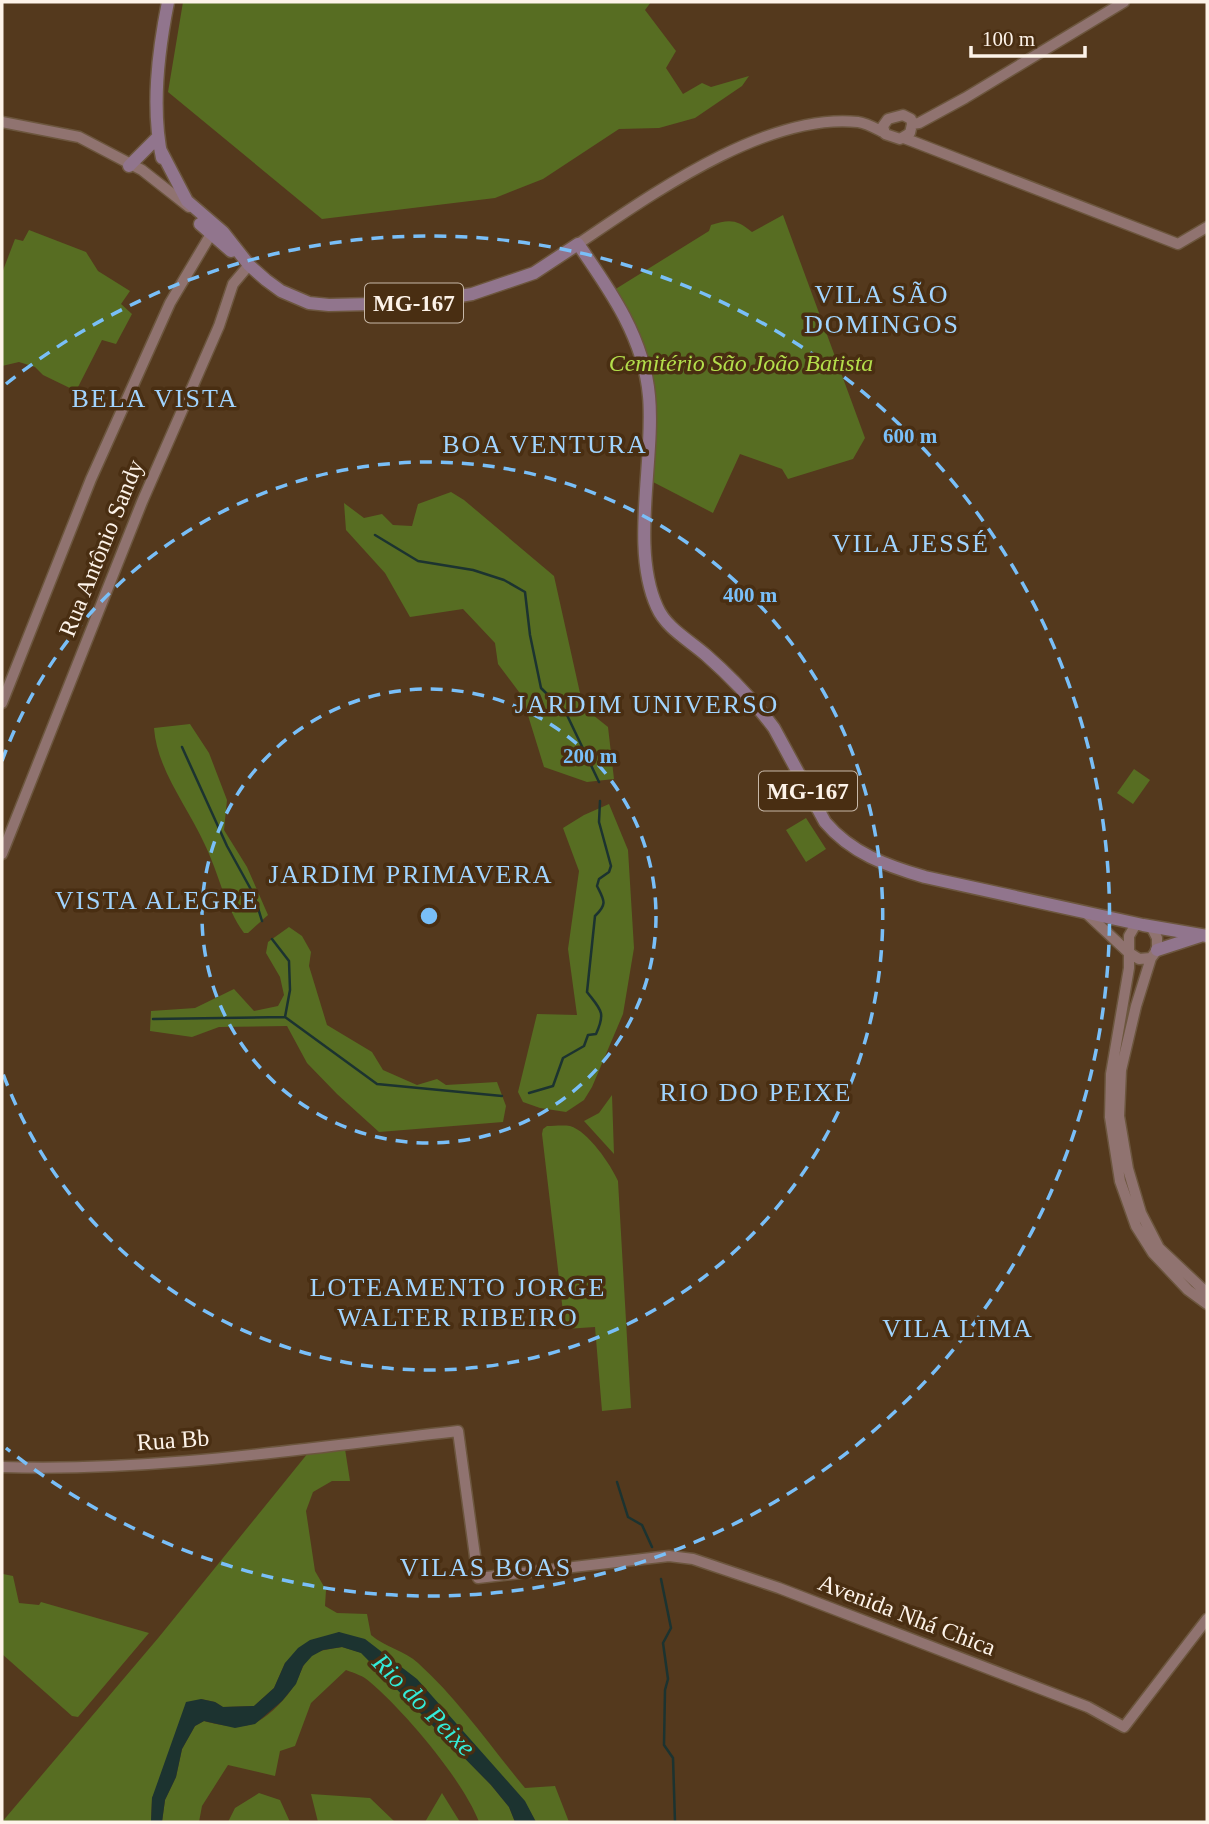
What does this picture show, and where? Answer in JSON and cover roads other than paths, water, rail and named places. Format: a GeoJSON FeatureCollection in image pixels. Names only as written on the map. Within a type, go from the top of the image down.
{"type":"FeatureCollection","features":[{"type":"Feature","properties":{"kind":"main road","name":"MG-167"},"geometry":{"type":"LineString","coordinates":[[169,2],[159,58],[158,137],[166,173],[176,197],[184,210],[214,229]]}},
{"type":"Feature","properties":{"kind":"main road"},"geometry":{"type":"LineString","coordinates":[[129,166],[158,137]]}},
{"type":"Feature","properties":{"kind":"main road","name":"MG-167"},"geometry":{"type":"LineString","coordinates":[[161,151],[187,201],[214,229],[281,291],[309,303],[417,303],[472,294],[534,273],[578,244],[629,325],[646,376],[650,414],[645,561],[650,589],[662,619],[747,693],[774,728],[825,822],[857,850],[890,866],[925,877],[1136,924],[1205,935]]}},
{"type":"Feature","properties":{"kind":"main road"},"geometry":{"type":"LineString","coordinates":[[1154,954],[1205,935]]}},
{"type":"Feature","properties":{"kind":"street"},"geometry":{"type":"LineString","coordinates":[[860,122],[895,138],[1124,2]]}},
{"type":"Feature","properties":{"kind":"street"},"geometry":{"type":"LineString","coordinates":[[578,244],[696,168],[760,135],[804,126],[888,119],[903,115],[911,119],[909,130]]}},
{"type":"Feature","properties":{"kind":"street"},"geometry":{"type":"LineString","coordinates":[[883,131],[888,119]]}},
{"type":"Feature","properties":{"kind":"street"},"geometry":{"type":"LineString","coordinates":[[2,122],[79,137],[129,166],[142,170],[214,229],[170,303],[92,479],[2,703]]}},
{"type":"Feature","properties":{"kind":"street"},"geometry":{"type":"LineString","coordinates":[[909,130],[922,145],[1178,244],[1207,227]]}},
{"type":"Feature","properties":{"kind":"street","name":"MG-167"},"geometry":{"type":"LineString","coordinates":[[129,166],[138,176],[184,210]]}},
{"type":"Feature","properties":{"kind":"street","name":"Rua Antônio Sandy"},"geometry":{"type":"LineString","coordinates":[[2,854],[142,502],[219,326],[233,284],[246,261]]}},
{"type":"Feature","properties":{"kind":"street"},"geometry":{"type":"LineString","coordinates":[[1085,912],[1139,959],[1154,954]]}},
{"type":"Feature","properties":{"kind":"street"},"geometry":{"type":"LineString","coordinates":[[1136,924],[1129,936],[1129,968],[1111,1074],[1110,1116],[1120,1181],[1136,1226],[1153,1253],[1188,1290],[1207,1304]]}},
{"type":"Feature","properties":{"kind":"street"},"geometry":{"type":"LineString","coordinates":[[1151,926],[1157,937],[1136,1006],[1121,1070],[1119,1116],[1128,1169],[1142,1213],[1158,1248],[1207,1293]]}},
{"type":"Feature","properties":{"kind":"street","name":"Rua Bb"},"geometry":{"type":"LineString","coordinates":[[2,1466],[199,1461],[458,1431],[478,1578]]}},
{"type":"Feature","properties":{"kind":"street","name":"Avenida Nhá Chica"},"geometry":{"type":"LineString","coordinates":[[478,1578],[669,1556],[693,1559],[779,1588],[1088,1707],[1124,1727],[1207,1619]]}},
{"type":"Feature","properties":{"kind":"water","name":"Rio do Peixe"},"geometry":{"type":"Polygon","coordinates":[[[339,1632],[365,1639],[417,1679],[525,1801],[536,1822],[515,1822],[509,1807],[491,1785],[361,1653],[342,1647],[323,1650],[312,1656],[303,1666],[296,1684],[282,1701],[255,1724],[235,1728],[204,1721],[195,1726],[182,1749],[176,1777],[165,1800],[162,1822],[151,1822],[152,1798],[186,1702],[201,1699],[223,1707],[254,1706],[274,1688],[285,1663],[298,1648],[310,1640],[339,1632]]]}},
{"type":"Feature","properties":{"kind":"waterway"},"geometry":{"type":"LineString","coordinates":[[375,535],[418,561],[473,570],[504,580],[525,592],[530,635],[541,688],[566,713],[599,782]]}},
{"type":"Feature","properties":{"kind":"waterway"},"geometry":{"type":"LineString","coordinates":[[182,747],[227,846],[254,895],[262,921]]}},
{"type":"Feature","properties":{"kind":"waterway"},"geometry":{"type":"LineString","coordinates":[[529,1093],[553,1086],[563,1058],[584,1046],[588,1035],[596,1034],[601,1021],[599,1007],[587,992],[595,916],[604,902],[597,886],[599,879],[609,872],[611,866],[599,822],[600,801]]}},
{"type":"Feature","properties":{"kind":"waterway"},"geometry":{"type":"LineString","coordinates":[[272,939],[289,961],[290,990],[285,1017]]}},
{"type":"Feature","properties":{"kind":"waterway"},"geometry":{"type":"LineString","coordinates":[[285,1017],[377,1084],[502,1096]]}},
{"type":"Feature","properties":{"kind":"waterway"},"geometry":{"type":"LineString","coordinates":[[153,1019],[285,1017]]}},
{"type":"Feature","properties":{"kind":"waterway"},"geometry":{"type":"LineString","coordinates":[[617,1482],[628,1517],[642,1525],[652,1547]]}},
{"type":"Feature","properties":{"kind":"waterway"},"geometry":{"type":"LineString","coordinates":[[661,1579],[671,1628],[663,1643],[668,1679],[665,1690],[664,1745],[673,1758],[675,1822]]}},
{"type":"Feature","properties":{"kind":"district","name":"VILA SÃO DOMINGOS"},"geometry":{"type":"Point","coordinates":[882,309]}},
{"type":"Feature","properties":{"kind":"district","name":"BELA VISTA"},"geometry":{"type":"Point","coordinates":[155,398]}},
{"type":"Feature","properties":{"kind":"district","name":"BOA VENTURA"},"geometry":{"type":"Point","coordinates":[545,444]}},
{"type":"Feature","properties":{"kind":"district","name":"VILA JESSÉ"},"geometry":{"type":"Point","coordinates":[911,543]}},
{"type":"Feature","properties":{"kind":"district","name":"JARDIM UNIVERSO"},"geometry":{"type":"Point","coordinates":[647,704]}},
{"type":"Feature","properties":{"kind":"district","name":"JARDIM PRIMAVERA"},"geometry":{"type":"Point","coordinates":[411,874]}},
{"type":"Feature","properties":{"kind":"district","name":"VISTA ALEGRE"},"geometry":{"type":"Point","coordinates":[157,900]}},
{"type":"Feature","properties":{"kind":"district","name":"RIO DO PEIXE"},"geometry":{"type":"Point","coordinates":[756,1092]}},
{"type":"Feature","properties":{"kind":"district","name":"LOTEAMENTO JORGE WALTER RIBEIRO"},"geometry":{"type":"Point","coordinates":[458,1302]}},
{"type":"Feature","properties":{"kind":"district","name":"VILA LIMA"},"geometry":{"type":"Point","coordinates":[958,1328]}},
{"type":"Feature","properties":{"kind":"district","name":"VILAS BOAS"},"geometry":{"type":"Point","coordinates":[486,1567]}},
{"type":"Feature","properties":{"kind":"park label","name":"Cemitério São João Batista"},"geometry":{"type":"Point","coordinates":[741,363]}}]}
